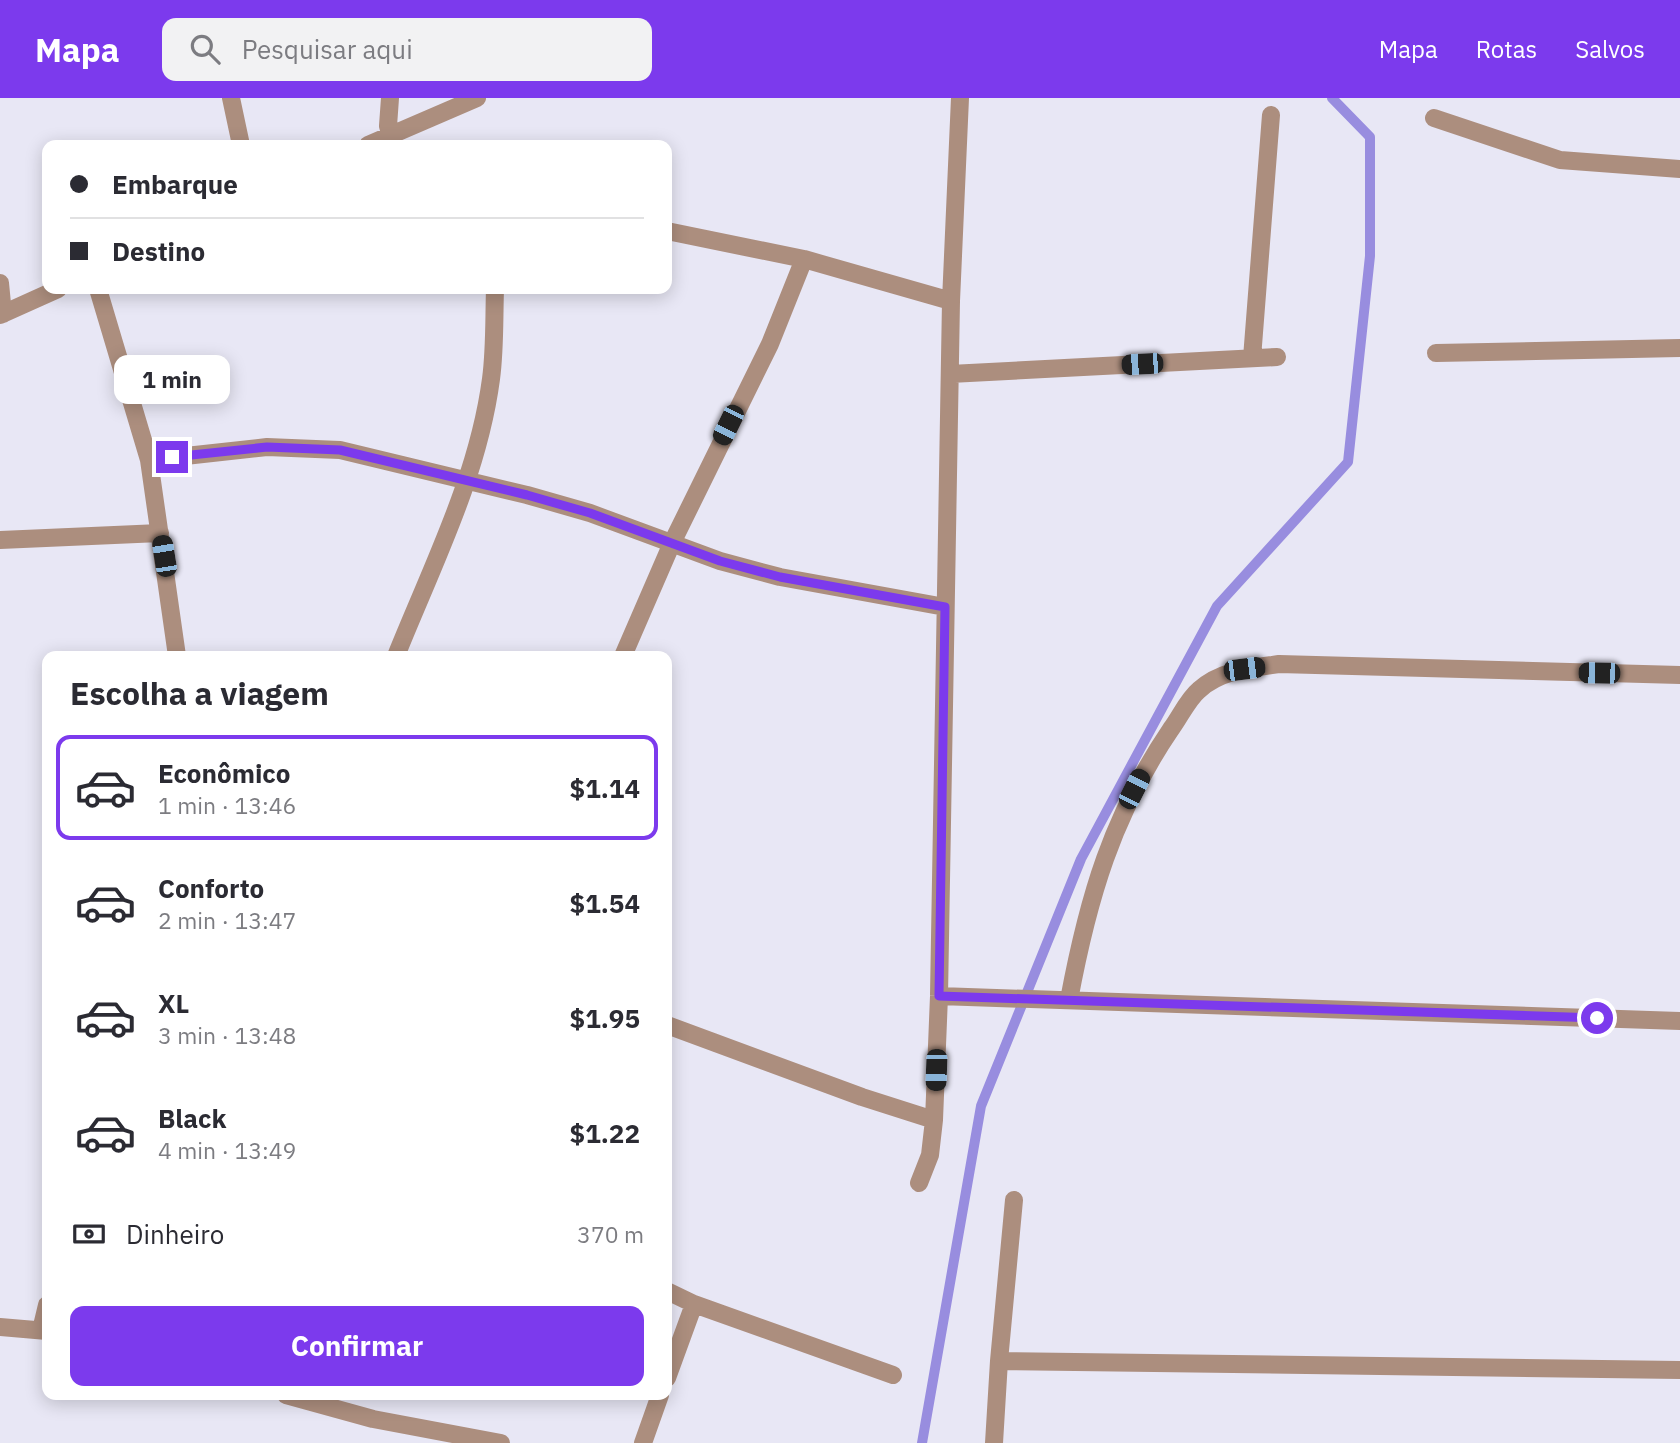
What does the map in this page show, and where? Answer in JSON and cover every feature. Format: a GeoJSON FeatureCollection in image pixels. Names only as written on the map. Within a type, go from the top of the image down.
{"type":"FeatureCollection","features":[{"type":"Feature","properties":{"kind":"street"},"geometry":{"type":"LineString","coordinates":[[231,98],[240,140]]}},
{"type":"Feature","properties":{"kind":"street"},"geometry":{"type":"LineString","coordinates":[[390,98],[391,140]]}},
{"type":"Feature","properties":{"kind":"street"},"geometry":{"type":"LineString","coordinates":[[393,140],[477,98]]}},
{"type":"Feature","properties":{"kind":"street"},"geometry":{"type":"LineString","coordinates":[[919,1183],[930,1155],[934,1120],[939,996],[951,301],[960,98]]}},
{"type":"Feature","properties":{"kind":"street"},"geometry":{"type":"LineString","coordinates":[[1252,358],[1271,115]]}},
{"type":"Feature","properties":{"kind":"street"},"geometry":{"type":"LineString","coordinates":[[1434,118],[1560,160],[1680,169]]}},
{"type":"Feature","properties":{"kind":"street"},"geometry":{"type":"LineString","coordinates":[[672,232],[804,259],[951,301]]}},
{"type":"Feature","properties":{"kind":"street"},"geometry":{"type":"LineString","coordinates":[[625,651],[672,543],[769,344],[804,259]]}},
{"type":"Feature","properties":{"kind":"street"},"geometry":{"type":"LineString","coordinates":[[0,283],[1,314],[47,294]]}},
{"type":"Feature","properties":{"kind":"street"},"geometry":{"type":"LineString","coordinates":[[99,294],[149,460],[176,651]]}},
{"type":"Feature","properties":{"kind":"street"},"geometry":{"type":"LineString","coordinates":[[398,651],[468,480],[492,378],[495,294]]}},
{"type":"Feature","properties":{"kind":"street"},"geometry":{"type":"LineString","coordinates":[[1436,353],[1680,348]]}},
{"type":"Feature","properties":{"kind":"street"},"geometry":{"type":"LineString","coordinates":[[950,374],[1277,357]]}},
{"type":"Feature","properties":{"kind":"street"},"geometry":{"type":"LineString","coordinates":[[149,460],[267,447],[340,450],[468,480],[590,513],[720,561],[780,577],[945,607]]}},
{"type":"Feature","properties":{"kind":"street"},"geometry":{"type":"LineString","coordinates":[[0,540],[160,533]]}},
{"type":"Feature","properties":{"kind":"street"},"geometry":{"type":"LineString","coordinates":[[1069,1000],[1081,937],[1104,858],[1122,814],[1147,765],[1198,690],[1224,675],[1279,664],[1680,674]]}},
{"type":"Feature","properties":{"kind":"street"},"geometry":{"type":"LineString","coordinates":[[939,996],[1680,1021]]}},
{"type":"Feature","properties":{"kind":"street"},"geometry":{"type":"LineString","coordinates":[[672,1028],[862,1097],[934,1120]]}},
{"type":"Feature","properties":{"kind":"street"},"geometry":{"type":"LineString","coordinates":[[994,1443],[1014,1199]]}},
{"type":"Feature","properties":{"kind":"street"},"geometry":{"type":"LineString","coordinates":[[672,1293],[694,1304],[892,1375]]}},
{"type":"Feature","properties":{"kind":"street"},"geometry":{"type":"LineString","coordinates":[[672,1364],[694,1304]]}},
{"type":"Feature","properties":{"kind":"street"},"geometry":{"type":"LineString","coordinates":[[0,1327],[42,1330]]}},
{"type":"Feature","properties":{"kind":"street"},"geometry":{"type":"LineString","coordinates":[[999,1361],[1680,1370]]}},
{"type":"Feature","properties":{"kind":"street"},"geometry":{"type":"LineString","coordinates":[[304,1400],[373,1419],[501,1443]]}},
{"type":"Feature","properties":{"kind":"street"},"geometry":{"type":"LineString","coordinates":[[643,1443],[658,1400]]}},
{"type":"Feature","properties":{"kind":"waterway"},"geometry":{"type":"LineString","coordinates":[[922,1443],[981,1106],[1081,859],[1217,606],[1348,462],[1370,256],[1370,137],[1332,98]]}},
{"type":"Feature","properties":{"kind":"route"},"geometry":{"type":"LineString","coordinates":[[172,457],[267,447],[340,450],[590,513],[720,561],[780,577],[945,607],[939,996],[1597,1018]]}}]}
